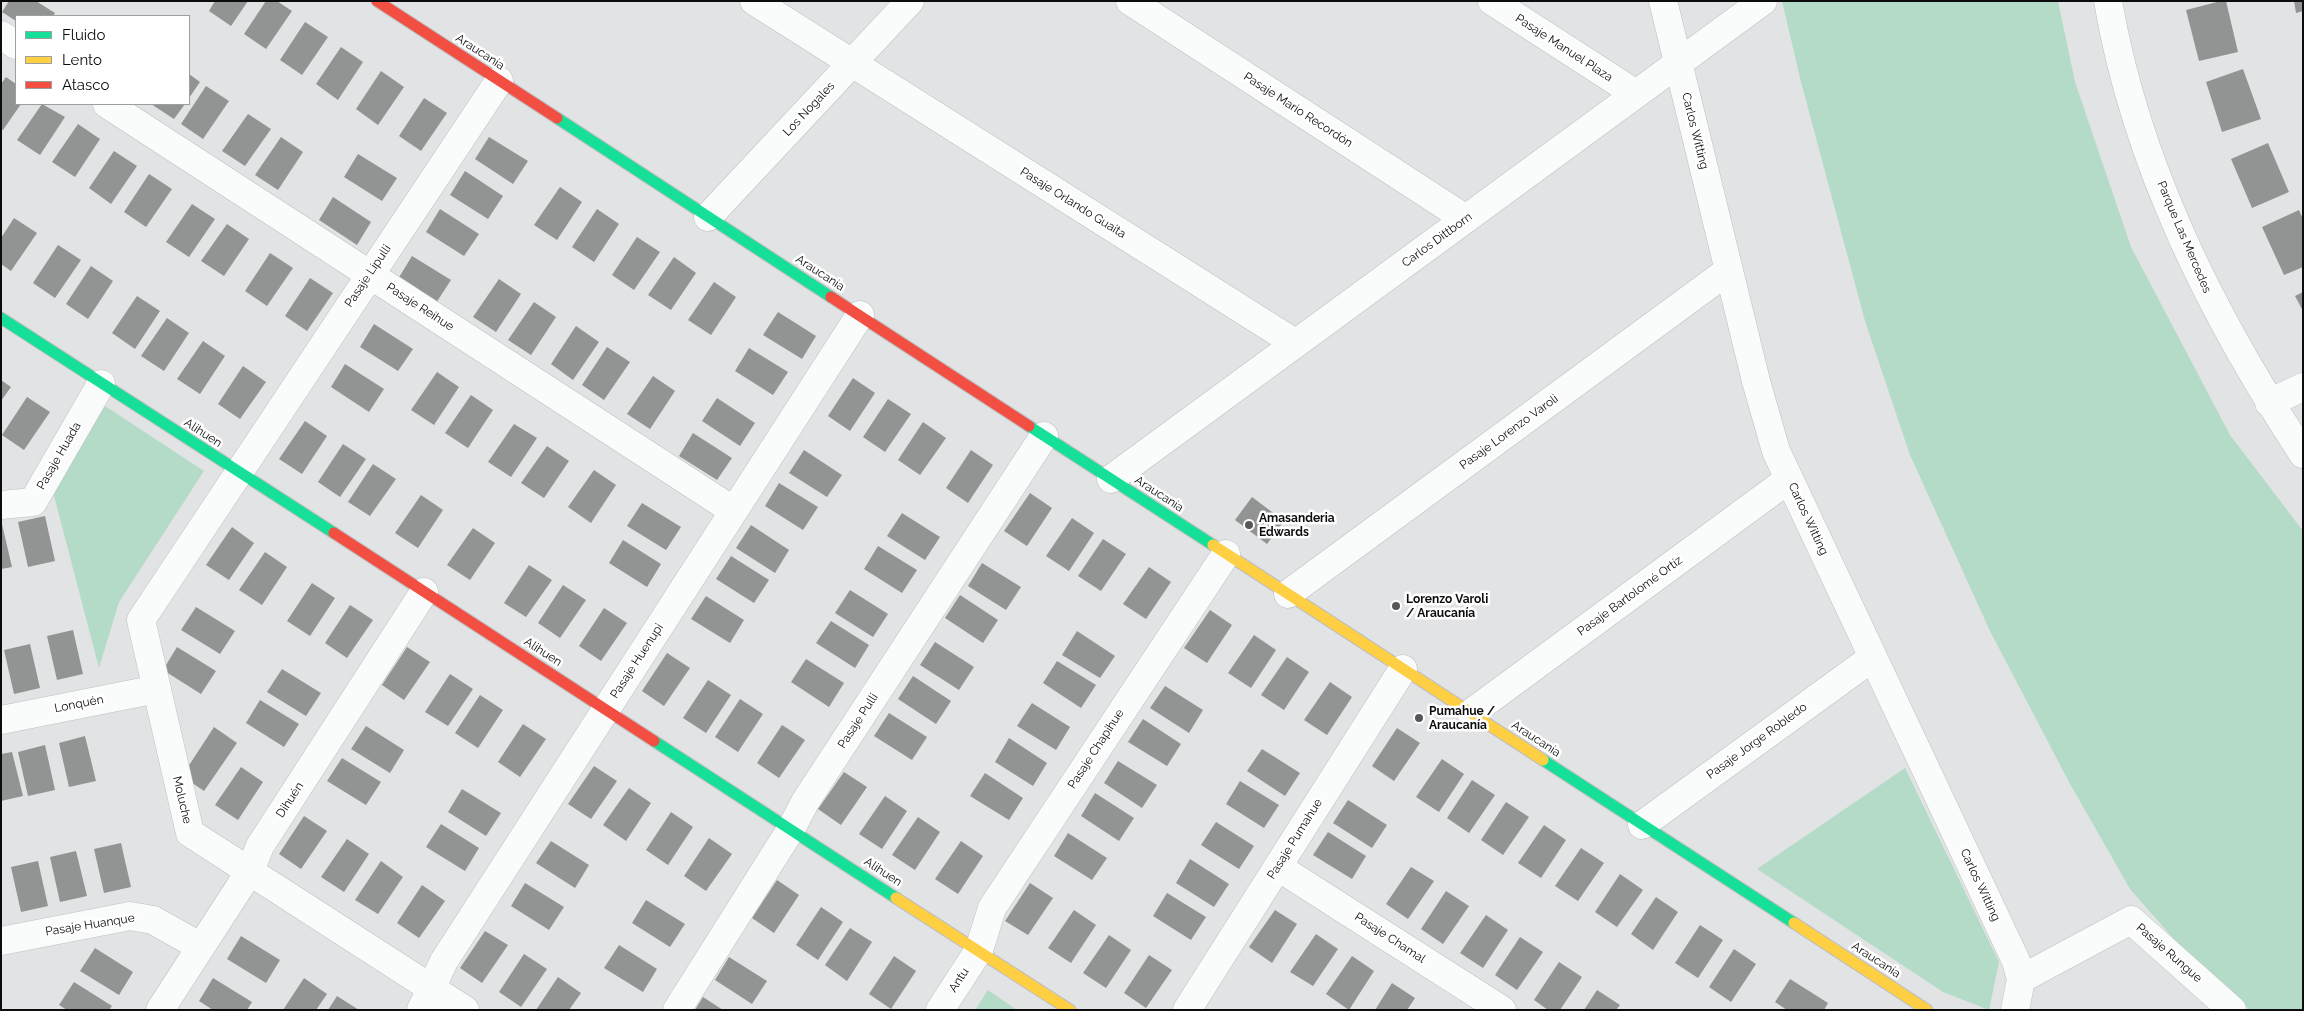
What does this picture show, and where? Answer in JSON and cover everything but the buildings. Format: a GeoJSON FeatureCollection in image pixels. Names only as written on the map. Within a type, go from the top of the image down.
{"type":"FeatureCollection","features":[{"type":"Feature","properties":{"kind":"street","name":"Araucanía"},"geometry":{"type":"LineString","coordinates":[[376,1],[1927,1010]]}},
{"type":"Feature","properties":{"kind":"street","name":"Pasaje Orlando Guaita"},"geometry":{"type":"LineString","coordinates":[[754,1],[1295,343]]}},
{"type":"Feature","properties":{"kind":"street","name":"Los Nogales"},"geometry":{"type":"LineString","coordinates":[[708,217],[910,1]]}},
{"type":"Feature","properties":{"kind":"street","name":"Pasaje Mario Recordón"},"geometry":{"type":"LineString","coordinates":[[1130,1],[1466,219]]}},
{"type":"Feature","properties":{"kind":"street","name":"Pasaje Manuel Plaza"},"geometry":{"type":"LineString","coordinates":[[1492,1],[1636,94]]}},
{"type":"Feature","properties":{"kind":"street","name":"Carlos Witting"},"geometry":{"type":"LineString","coordinates":[[1663,1],[1767,423],[1789,479],[2012,952],[2021,979],[2015,1010]]}},
{"type":"Feature","properties":{"kind":"street","name":"Carlos Dittborn"},"geometry":{"type":"LineString","coordinates":[[1111,479],[1763,1]]}},
{"type":"Feature","properties":{"kind":"street","name":"Parque Las Mercedes"},"geometry":{"type":"LineString","coordinates":[[2108,1],[2130,95],[2171,213],[2224,327],[2269,403],[2303,454]]}},
{"type":"Feature","properties":{"kind":"street"},"geometry":{"type":"LineString","coordinates":[[1,35],[15,44]]}},
{"type":"Feature","properties":{"kind":"street","name":"Pasaje Lipulli"},"geometry":{"type":"LineString","coordinates":[[238,472],[499,81]]}},
{"type":"Feature","properties":{"kind":"street","name":"Pasaje Reihue"},"geometry":{"type":"LineString","coordinates":[[108,105],[734,511]]}},
{"type":"Feature","properties":{"kind":"street","name":"Pasaje Lorenzo Varoli"},"geometry":{"type":"LineString","coordinates":[[1288,594],[1729,270]]}},
{"type":"Feature","properties":{"kind":"street","name":"Pasaje Huenupi"},"geometry":{"type":"LineString","coordinates":[[426,999],[444,961],[860,315]]}},
{"type":"Feature","properties":{"kind":"street","name":"Alihuen"},"geometry":{"type":"LineString","coordinates":[[1,318],[1070,1010]]}},
{"type":"Feature","properties":{"kind":"street","name":"Pasaje Huada"},"geometry":{"type":"LineString","coordinates":[[1,504],[33,502],[101,384]]}},
{"type":"Feature","properties":{"kind":"street"},"geometry":{"type":"LineString","coordinates":[[2269,403],[2303,387]]}},
{"type":"Feature","properties":{"kind":"street","name":"Pasaje Pulli"},"geometry":{"type":"LineString","coordinates":[[677,1010],[806,802],[1044,436]]}},
{"type":"Feature","properties":{"kind":"street","name":"Moluche"},"geometry":{"type":"LineString","coordinates":[[238,472],[141,620],[190,833],[250,871],[426,999],[465,1010]]}},
{"type":"Feature","properties":{"kind":"street","name":"Pasaje Bartolomé Ortíz"},"geometry":{"type":"LineString","coordinates":[[1471,713],[1789,479]]}},
{"type":"Feature","properties":{"kind":"street","name":"Pasaje Chapihue"},"geometry":{"type":"LineString","coordinates":[[979,950],[992,908],[1226,554]]}},
{"type":"Feature","properties":{"kind":"street","name":"Dihuén"},"geometry":{"type":"LineString","coordinates":[[160,1010],[250,871],[260,846],[424,592]]}},
{"type":"Feature","properties":{"kind":"street","name":"Pasaje Jorge Robledo"},"geometry":{"type":"LineString","coordinates":[[1642,825],[1872,658]]}},
{"type":"Feature","properties":{"kind":"street","name":"Pasaje Pumahue"},"geometry":{"type":"LineString","coordinates":[[1187,1010],[1403,669]]}},
{"type":"Feature","properties":{"kind":"street","name":"Lonquén"},"geometry":{"type":"LineString","coordinates":[[1,720],[157,689]]}},
{"type":"Feature","properties":{"kind":"street","name":"Pasaje Chamal"},"geometry":{"type":"LineString","coordinates":[[1278,866],[1502,1010]]}},
{"type":"Feature","properties":{"kind":"street","name":"Pasaje Huanque"},"geometry":{"type":"LineString","coordinates":[[1,941],[130,916],[153,920],[201,947]]}},
{"type":"Feature","properties":{"kind":"street","name":"Pasaje Rungue"},"geometry":{"type":"LineString","coordinates":[[2021,979],[2131,920],[2232,1010]]}},
{"type":"Feature","properties":{"kind":"street","name":"Antu"},"geometry":{"type":"LineString","coordinates":[[940,1010],[979,950]]}},
{"type":"Feature","properties":{"kind":"green space"},"geometry":{"type":"Polygon","coordinates":[[[1782,1],[2058,1],[2075,82],[2131,247],[2230,435],[2303,531],[2303,1010],[2250,1010],[2195,963],[2130,889],[2069,782],[1990,631],[1910,455],[1865,321],[1801,82],[1782,1]]]}},
{"type":"Feature","properties":{"kind":"green space"},"geometry":{"type":"Polygon","coordinates":[[[105,406],[204,471],[119,602],[99,668],[52,488],[105,406]]]}},
{"type":"Feature","properties":{"kind":"green space"},"geometry":{"type":"Polygon","coordinates":[[[1905,768],[1999,962],[1989,1010],[1943,992],[1757,869],[1905,768]]]}},
{"type":"Feature","properties":{"kind":"green space"},"geometry":{"type":"Polygon","coordinates":[[[988,990],[1017,1010],[975,1010],[988,990]]]}},
{"type":"Feature","properties":{"kind":"traffic: fast"},"geometry":{"type":"LineString","coordinates":[[557,118],[831,297]]}},
{"type":"Feature","properties":{"kind":"traffic: fast"},"geometry":{"type":"LineString","coordinates":[[1,318],[334,533]]}},
{"type":"Feature","properties":{"kind":"traffic: fast"},"geometry":{"type":"LineString","coordinates":[[1029,426],[1213,545]]}},
{"type":"Feature","properties":{"kind":"traffic: fast"},"geometry":{"type":"LineString","coordinates":[[654,741],[896,898]]}},
{"type":"Feature","properties":{"kind":"traffic: fast"},"geometry":{"type":"LineString","coordinates":[[1543,760],[1794,923]]}},
{"type":"Feature","properties":{"kind":"traffic: slow"},"geometry":{"type":"LineString","coordinates":[[1213,545],[1543,760]]}},
{"type":"Feature","properties":{"kind":"traffic: slow"},"geometry":{"type":"LineString","coordinates":[[896,898],[1070,1010]]}},
{"type":"Feature","properties":{"kind":"traffic: slow"},"geometry":{"type":"LineString","coordinates":[[1794,923],[1927,1010]]}},
{"type":"Feature","properties":{"kind":"traffic: jam"},"geometry":{"type":"LineString","coordinates":[[377,1],[557,118]]}},
{"type":"Feature","properties":{"kind":"traffic: jam"},"geometry":{"type":"LineString","coordinates":[[831,297],[1029,426]]}},
{"type":"Feature","properties":{"kind":"traffic: jam"},"geometry":{"type":"LineString","coordinates":[[334,533],[654,741]]}},
{"type":"Feature","properties":{"kind":"place","name":"Amasanderia Edwards"},"geometry":{"type":"Point","coordinates":[1249,525]}},
{"type":"Feature","properties":{"kind":"place","name":"Lorenzo Varoli / Araucanía"},"geometry":{"type":"Point","coordinates":[1396,606]}},
{"type":"Feature","properties":{"kind":"place","name":"Pumahue / Araucanía"},"geometry":{"type":"Point","coordinates":[1419,718]}}]}
